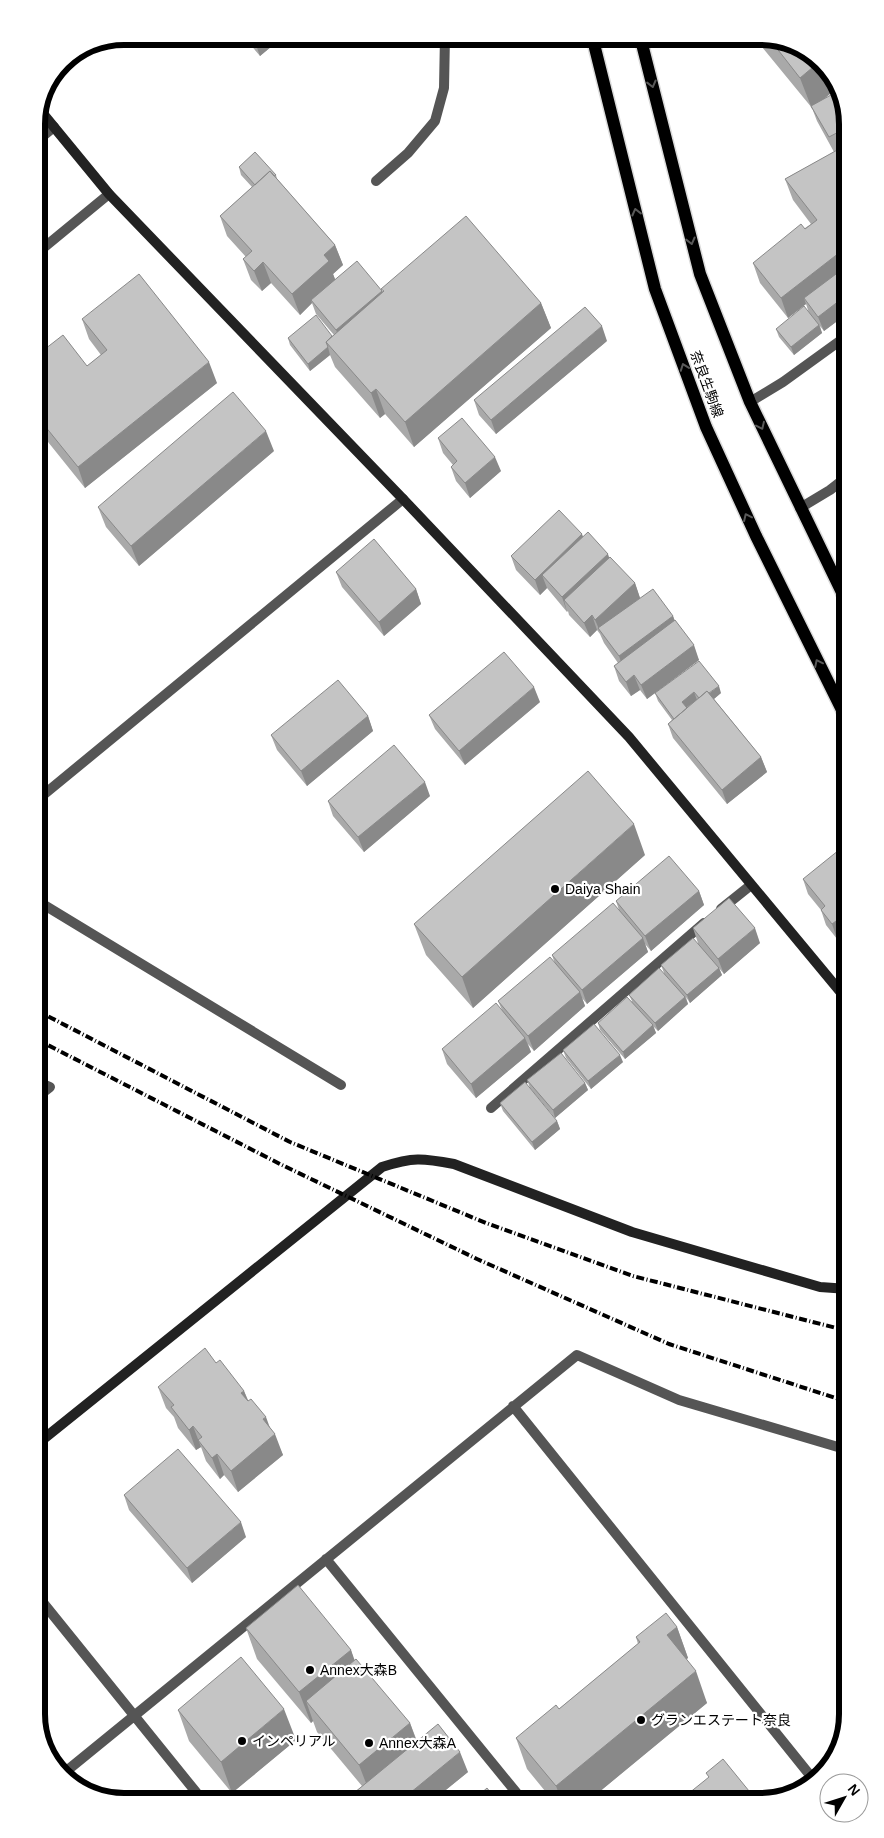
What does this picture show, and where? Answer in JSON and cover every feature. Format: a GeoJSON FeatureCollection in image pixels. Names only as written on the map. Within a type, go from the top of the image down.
{"type":"FeatureCollection","features":[{"type":"Feature","properties":{"kind":"main road","name":"奈良生駒線"},"geometry":{"type":"LineString","coordinates":[[595,45],[655,289],[703,418],[756,536],[839,704]]}},
{"type":"Feature","properties":{"kind":"main road"},"geometry":{"type":"LineString","coordinates":[[642,45],[700,274],[750,402],[839,587]]}},
{"type":"Feature","properties":{"kind":"street"},"geometry":{"type":"LineString","coordinates":[[376,181],[408,153],[435,121],[444,88],[445,45]]}},
{"type":"Feature","properties":{"kind":"street"},"geometry":{"type":"LineString","coordinates":[[45,117],[109,194],[629,737],[839,989]]}},
{"type":"Feature","properties":{"kind":"street"},"geometry":{"type":"LineString","coordinates":[[45,134],[54,127]]}},
{"type":"Feature","properties":{"kind":"street"},"geometry":{"type":"LineString","coordinates":[[45,247],[109,194]]}},
{"type":"Feature","properties":{"kind":"street"},"geometry":{"type":"LineString","coordinates":[[750,402],[783,382],[839,342]]}},
{"type":"Feature","properties":{"kind":"street"},"geometry":{"type":"LineString","coordinates":[[800,508],[839,483]]}},
{"type":"Feature","properties":{"kind":"street"},"geometry":{"type":"LineString","coordinates":[[45,794],[403,499]]}},
{"type":"Feature","properties":{"kind":"street"},"geometry":{"type":"LineString","coordinates":[[491,1108],[751,884]]}},
{"type":"Feature","properties":{"kind":"street"},"geometry":{"type":"LineString","coordinates":[[45,905],[342,1085]]}},
{"type":"Feature","properties":{"kind":"street"},"geometry":{"type":"LineString","coordinates":[[45,1438],[382,1168],[405,1160],[424,1158],[454,1164],[632,1232],[820,1287],[839,1288]]}},
{"type":"Feature","properties":{"kind":"street"},"geometry":{"type":"LineString","coordinates":[[68,1769],[577,1354],[679,1400],[839,1447]]}},
{"type":"Feature","properties":{"kind":"street"},"geometry":{"type":"LineString","coordinates":[[513,1406],[810,1775]]}},
{"type":"Feature","properties":{"kind":"street"},"geometry":{"type":"LineString","coordinates":[[326,1559],[517,1793]]}},
{"type":"Feature","properties":{"kind":"street"},"geometry":{"type":"LineString","coordinates":[[45,1605],[197,1793]]}},
{"type":"Feature","properties":{"kind":"building"},"geometry":{"type":"Polygon","coordinates":[[[776,47],[795,53],[814,66],[800,78],[776,47]]]}},
{"type":"Feature","properties":{"kind":"building"},"geometry":{"type":"Polygon","coordinates":[[[833,94],[837,109],[839,132],[829,137],[811,106],[833,94]]]}},
{"type":"Feature","properties":{"kind":"building"},"geometry":{"type":"Polygon","coordinates":[[[839,149],[839,253],[781,298],[753,263],[801,224],[805,229],[817,220],[785,179],[839,149]]]}},
{"type":"Feature","properties":{"kind":"building"},"geometry":{"type":"Polygon","coordinates":[[[255,152],[276,175],[274,176],[270,171],[255,185],[239,167],[255,152]]]}},
{"type":"Feature","properties":{"kind":"building"},"geometry":{"type":"Polygon","coordinates":[[[270,171],[335,245],[324,255],[329,261],[292,294],[263,262],[254,271],[243,259],[252,251],[220,216],[270,171]]]}},
{"type":"Feature","properties":{"kind":"building"},"geometry":{"type":"Polygon","coordinates":[[[466,216],[541,303],[405,422],[376,389],[371,393],[326,342],[384,291],[381,289],[466,216]]]}},
{"type":"Feature","properties":{"kind":"building"},"geometry":{"type":"Polygon","coordinates":[[[357,261],[382,291],[336,330],[311,300],[357,261]]]}},
{"type":"Feature","properties":{"kind":"building"},"geometry":{"type":"Polygon","coordinates":[[[839,272],[839,301],[818,317],[804,298],[839,272]]]}},
{"type":"Feature","properties":{"kind":"building"},"geometry":{"type":"Polygon","coordinates":[[[139,274],[209,362],[78,467],[45,426],[45,349],[63,335],[87,366],[107,350],[82,319],[139,274]]]}},
{"type":"Feature","properties":{"kind":"building"},"geometry":{"type":"Polygon","coordinates":[[[804,306],[819,325],[791,347],[776,329],[804,306]]]}},
{"type":"Feature","properties":{"kind":"building"},"geometry":{"type":"Polygon","coordinates":[[[585,307],[602,326],[491,420],[474,400],[585,307]]]}},
{"type":"Feature","properties":{"kind":"building"},"geometry":{"type":"Polygon","coordinates":[[[316,315],[332,336],[326,342],[328,347],[308,364],[288,338],[316,315]]]}},
{"type":"Feature","properties":{"kind":"building"},"geometry":{"type":"Polygon","coordinates":[[[233,392],[266,431],[131,546],[98,507],[233,392]]]}},
{"type":"Feature","properties":{"kind":"building"},"geometry":{"type":"Polygon","coordinates":[[[462,418],[495,457],[465,483],[451,467],[457,461],[438,438],[462,418]]]}},
{"type":"Feature","properties":{"kind":"building"},"geometry":{"type":"Polygon","coordinates":[[[559,510],[582,534],[535,580],[511,556],[559,510]]]}},
{"type":"Feature","properties":{"kind":"building"},"geometry":{"type":"Polygon","coordinates":[[[588,532],[608,554],[562,597],[542,575],[588,532]]]}},
{"type":"Feature","properties":{"kind":"building"},"geometry":{"type":"Polygon","coordinates":[[[374,539],[416,589],[379,622],[336,572],[374,539]]]}},
{"type":"Feature","properties":{"kind":"building"},"geometry":{"type":"Polygon","coordinates":[[[610,557],[635,583],[595,620],[592,615],[584,623],[564,600],[610,557]]]}},
{"type":"Feature","properties":{"kind":"building"},"geometry":{"type":"Polygon","coordinates":[[[653,589],[673,616],[619,656],[598,628],[653,589]]]}},
{"type":"Feature","properties":{"kind":"building"},"geometry":{"type":"Polygon","coordinates":[[[675,620],[694,645],[641,685],[634,675],[626,682],[614,666],[675,620]]]}},
{"type":"Feature","properties":{"kind":"building"},"geometry":{"type":"Polygon","coordinates":[[[504,652],[534,687],[459,751],[429,715],[504,652]]]}},
{"type":"Feature","properties":{"kind":"building"},"geometry":{"type":"Polygon","coordinates":[[[699,661],[719,686],[709,693],[707,691],[699,698],[694,692],[682,702],[687,708],[674,719],[655,693],[699,661]]]}},
{"type":"Feature","properties":{"kind":"building"},"geometry":{"type":"Polygon","coordinates":[[[338,680],[368,716],[301,771],[271,735],[338,680]]]}},
{"type":"Feature","properties":{"kind":"building"},"geometry":{"type":"Polygon","coordinates":[[[707,691],[761,757],[722,790],[668,724],[707,691]]]}},
{"type":"Feature","properties":{"kind":"building"},"geometry":{"type":"Polygon","coordinates":[[[394,745],[425,782],[358,837],[328,801],[394,745]]]}},
{"type":"Feature","properties":{"kind":"building"},"geometry":{"type":"Polygon","coordinates":[[[588,771],[634,824],[462,977],[414,924],[588,771]]]}},
{"type":"Feature","properties":{"kind":"building"},"geometry":{"type":"Polygon","coordinates":[[[839,850],[839,919],[832,924],[821,910],[825,906],[803,879],[839,850]]]}},
{"type":"Feature","properties":{"kind":"building"},"geometry":{"type":"Polygon","coordinates":[[[669,856],[699,891],[645,936],[616,901],[669,856]]]}},
{"type":"Feature","properties":{"kind":"building"},"geometry":{"type":"Polygon","coordinates":[[[729,898],[755,928],[718,959],[693,928],[729,898]]]}},
{"type":"Feature","properties":{"kind":"building"},"geometry":{"type":"Polygon","coordinates":[[[613,903],[643,938],[582,990],[552,955],[613,903]]]}},
{"type":"Feature","properties":{"kind":"building"},"geometry":{"type":"Polygon","coordinates":[[[693,938],[719,968],[687,995],[661,965],[693,938]]]}},
{"type":"Feature","properties":{"kind":"building"},"geometry":{"type":"Polygon","coordinates":[[[550,957],[580,992],[528,1036],[498,1001],[550,957]]]}},
{"type":"Feature","properties":{"kind":"building"},"geometry":{"type":"Polygon","coordinates":[[[659,968],[685,997],[655,1023],[629,995],[659,968]]]}},
{"type":"Feature","properties":{"kind":"building"},"geometry":{"type":"Polygon","coordinates":[[[627,997],[653,1025],[623,1052],[598,1023],[627,997]]]}},
{"type":"Feature","properties":{"kind":"building"},"geometry":{"type":"Polygon","coordinates":[[[496,1003],[525,1038],[471,1084],[442,1049],[496,1003]]]}},
{"type":"Feature","properties":{"kind":"building"},"geometry":{"type":"Polygon","coordinates":[[[594,1024],[620,1055],[588,1081],[563,1050],[594,1024]]]}},
{"type":"Feature","properties":{"kind":"building"},"geometry":{"type":"Polygon","coordinates":[[[561,1053],[585,1083],[553,1110],[527,1080],[561,1053]]]}},
{"type":"Feature","properties":{"kind":"building"},"geometry":{"type":"Polygon","coordinates":[[[525,1082],[557,1121],[532,1142],[500,1103],[525,1082]]]}},
{"type":"Feature","properties":{"kind":"building"},"geometry":{"type":"Polygon","coordinates":[[[205,1348],[216,1363],[220,1360],[244,1391],[241,1393],[248,1401],[251,1399],[266,1417],[263,1419],[275,1434],[231,1471],[217,1454],[212,1458],[198,1440],[202,1437],[193,1426],[189,1430],[171,1407],[174,1405],[158,1387],[205,1348]]]}},
{"type":"Feature","properties":{"kind":"building"},"geometry":{"type":"Polygon","coordinates":[[[178,1449],[241,1522],[187,1568],[124,1495],[178,1449]]]}},
{"type":"Feature","properties":{"kind":"building"},"geometry":{"type":"Polygon","coordinates":[[[298,1585],[351,1650],[299,1692],[246,1628],[298,1585]]]}},
{"type":"Feature","properties":{"kind":"building"},"geometry":{"type":"Polygon","coordinates":[[[666,1613],[677,1627],[667,1635],[696,1671],[556,1786],[516,1738],[556,1705],[559,1709],[640,1642],[636,1637],[666,1613]]]}},
{"type":"Feature","properties":{"kind":"building"},"geometry":{"type":"Polygon","coordinates":[[[241,1657],[284,1709],[221,1762],[178,1710],[241,1657]]]}},
{"type":"Feature","properties":{"kind":"building"},"geometry":{"type":"Polygon","coordinates":[[[356,1659],[410,1723],[359,1765],[306,1701],[356,1659]]]}},
{"type":"Feature","properties":{"kind":"building"},"geometry":{"type":"Polygon","coordinates":[[[438,1724],[460,1752],[410,1793],[354,1793],[438,1724]]]}},
{"type":"Feature","properties":{"kind":"building"},"geometry":{"type":"Polygon","coordinates":[[[723,1759],[751,1793],[689,1793],[709,1777],[706,1773],[723,1759]]]}},
{"type":"Feature","properties":{"kind":"building"},"geometry":{"type":"Polygon","coordinates":[[[487,1788],[491,1793],[481,1793],[487,1788]]]}},
{"type":"Feature","properties":{"kind":"railway"},"geometry":{"type":"LineString","coordinates":[[45,1015],[290,1142],[486,1223],[633,1276],[839,1329]]}},
{"type":"Feature","properties":{"kind":"railway"},"geometry":{"type":"LineString","coordinates":[[45,1044],[280,1164],[477,1259],[669,1344],[839,1399]]}},
{"type":"Feature","properties":{"kind":"place","name":"Daiya Shain"},"geometry":{"type":"Point","coordinates":[555,889]}},
{"type":"Feature","properties":{"kind":"place","name":"Annex大森B"},"geometry":{"type":"Point","coordinates":[310,1670]}},
{"type":"Feature","properties":{"kind":"place","name":"グランエステート奈良"},"geometry":{"type":"Point","coordinates":[641,1720]}},
{"type":"Feature","properties":{"kind":"place","name":"インペリアル"},"geometry":{"type":"Point","coordinates":[242,1741]}},
{"type":"Feature","properties":{"kind":"place","name":"Annex大森A"},"geometry":{"type":"Point","coordinates":[369,1743]}}]}
